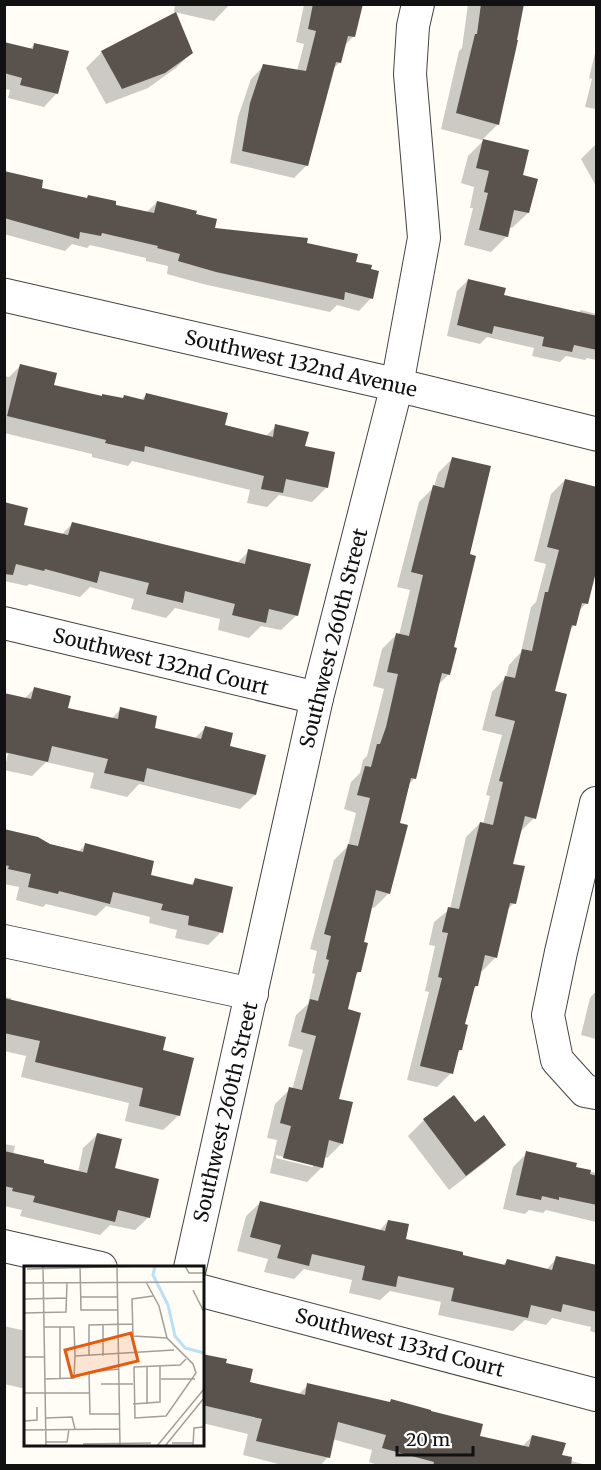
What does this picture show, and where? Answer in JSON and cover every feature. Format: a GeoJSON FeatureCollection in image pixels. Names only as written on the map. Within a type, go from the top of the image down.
{"type":"FeatureCollection","features":[{"type":"Feature","properties":{"kind":"street","name":"Southwest 260th Street"},"geometry":{"type":"LineString","coordinates":[[190,1266],[317,698],[397,385],[424,238],[410,74],[413,26],[418,4]]}},
{"type":"Feature","properties":{"kind":"street","name":"Southwest 132nd Avenue"},"geometry":{"type":"LineString","coordinates":[[4,295],[397,385],[597,434]]}},
{"type":"Feature","properties":{"kind":"street","name":"Southwest 132nd Court"},"geometry":{"type":"LineString","coordinates":[[4,623],[317,698]]}},
{"type":"Feature","properties":{"kind":"street"},"geometry":{"type":"LineString","coordinates":[[597,803],[548,1015],[557,1060],[585,1091],[597,1093]]}},
{"type":"Feature","properties":{"kind":"street"},"geometry":{"type":"LineString","coordinates":[[4,941],[252,994]]}},
{"type":"Feature","properties":{"kind":"street"},"geometry":{"type":"LineString","coordinates":[[4,1246],[92,1266]]}},
{"type":"Feature","properties":{"kind":"street","name":"Southwest 133rd Court"},"geometry":{"type":"LineString","coordinates":[[204,1292],[597,1395]]}},
{"type":"Feature","properties":{"kind":"building"},"geometry":{"type":"Polygon","coordinates":[[[313,4],[363,4],[355,37],[348,36],[341,63],[336,62],[308,166],[242,151],[250,103],[263,64],[306,71],[316,31],[308,29],[313,4]]]}},
{"type":"Feature","properties":{"kind":"building"},"geometry":{"type":"Polygon","coordinates":[[[481,4],[524,4],[499,125],[456,113],[475,34],[477,34],[481,4]]]}},
{"type":"Feature","properties":{"kind":"building"},"geometry":{"type":"Polygon","coordinates":[[[176,12],[193,53],[165,73],[122,89],[101,51],[176,12]]]}},
{"type":"Feature","properties":{"kind":"building"},"geometry":{"type":"Polygon","coordinates":[[[4,42],[33,49],[34,43],[69,51],[58,94],[20,85],[22,78],[4,73],[4,42]]]}},
{"type":"Feature","properties":{"kind":"building"},"geometry":{"type":"Polygon","coordinates":[[[483,139],[529,150],[523,175],[538,179],[529,213],[514,210],[508,237],[479,230],[488,193],[484,192],[489,171],[476,168],[483,139]]]}},
{"type":"Feature","properties":{"kind":"building"},"geometry":{"type":"Polygon","coordinates":[[[4,171],[43,180],[42,188],[87,198],[88,195],[116,201],[116,205],[154,213],[157,201],[197,211],[196,214],[217,219],[215,228],[308,238],[307,243],[358,254],[356,262],[372,265],[371,269],[379,271],[373,299],[345,292],[344,300],[216,272],[178,261],[180,254],[157,248],[158,246],[102,233],[101,236],[80,232],[79,239],[4,218],[4,171]]]}},
{"type":"Feature","properties":{"kind":"building"},"geometry":{"type":"Polygon","coordinates":[[[468,279],[506,288],[504,295],[597,316],[597,350],[574,345],[572,352],[542,346],[544,337],[494,326],[492,334],[457,325],[468,279]]]}},
{"type":"Feature","properties":{"kind":"building"},"geometry":{"type":"Polygon","coordinates":[[[20,364],[57,373],[54,385],[102,396],[102,394],[123,398],[124,395],[144,400],[146,393],[228,413],[225,425],[273,437],[275,424],[309,432],[305,446],[335,452],[328,488],[286,479],[283,493],[261,489],[264,476],[145,446],[144,452],[105,443],[106,440],[7,416],[20,364]]]}},
{"type":"Feature","properties":{"kind":"building"},"geometry":{"type":"Polygon","coordinates":[[[452,457],[491,466],[470,554],[476,556],[454,647],[457,648],[450,675],[442,673],[416,779],[411,778],[400,823],[408,825],[390,894],[376,890],[364,942],[368,943],[361,972],[357,972],[348,1009],[361,1013],[339,1099],[353,1102],[343,1144],[329,1140],[323,1168],[283,1158],[291,1126],[280,1123],[289,1087],[302,1090],[316,1036],[301,1032],[310,999],[318,1001],[329,960],[326,959],[331,936],[324,934],[348,844],[358,846],[370,798],[357,795],[365,766],[371,767],[377,744],[380,744],[386,727],[398,674],[387,672],[396,633],[409,636],[423,575],[411,572],[433,485],[444,488],[452,457]]]}},
{"type":"Feature","properties":{"kind":"building"},"geometry":{"type":"Polygon","coordinates":[[[565,479],[597,487],[597,568],[588,604],[582,603],[576,626],[572,625],[555,691],[567,694],[536,819],[525,816],[513,864],[525,866],[516,904],[510,903],[497,958],[485,955],[478,986],[475,986],[465,1024],[468,1025],[462,1050],[459,1050],[453,1074],[420,1066],[442,978],[438,977],[448,933],[442,932],[448,907],[459,909],[480,822],[493,825],[503,782],[499,781],[515,721],[495,716],[505,676],[515,678],[522,649],[532,651],[545,592],[548,592],[559,550],[547,547],[565,479]]]}},
{"type":"Feature","properties":{"kind":"building"},"geometry":{"type":"Polygon","coordinates":[[[4,502],[28,508],[24,525],[68,535],[72,522],[245,564],[248,549],[311,564],[298,616],[269,609],[266,623],[232,615],[235,604],[185,591],[183,603],[146,594],[149,583],[100,571],[97,583],[16,564],[13,575],[4,574],[4,502]]]}},
{"type":"Feature","properties":{"kind":"building"},"geometry":{"type":"Polygon","coordinates":[[[34,687],[71,696],[68,708],[118,719],[120,707],[157,716],[155,728],[201,739],[205,726],[233,733],[230,746],[266,755],[256,795],[147,768],[144,782],[104,773],[108,759],[52,746],[48,762],[4,752],[4,693],[31,699],[34,687]]]}},
{"type":"Feature","properties":{"kind":"building"},"geometry":{"type":"Polygon","coordinates":[[[4,829],[38,837],[50,844],[83,852],[85,843],[154,861],[151,875],[193,885],[195,878],[233,887],[223,933],[188,925],[189,916],[161,910],[163,904],[113,892],[110,904],[59,891],[58,894],[28,887],[31,874],[8,869],[9,866],[4,865],[4,829]]]}},
{"type":"Feature","properties":{"kind":"building"},"geometry":{"type":"Polygon","coordinates":[[[4,998],[166,1037],[163,1050],[194,1058],[180,1116],[139,1106],[143,1088],[35,1062],[40,1041],[4,1033],[4,998]]]}},
{"type":"Feature","properties":{"kind":"building"},"geometry":{"type":"Polygon","coordinates":[[[454,1095],[475,1122],[484,1115],[506,1145],[466,1176],[423,1119],[454,1095]]]}},
{"type":"Feature","properties":{"kind":"building"},"geometry":{"type":"Polygon","coordinates":[[[97,1133],[122,1139],[115,1168],[159,1179],[150,1218],[118,1210],[115,1222],[33,1202],[35,1196],[12,1191],[13,1188],[4,1186],[4,1151],[87,1173],[97,1133]]]}},
{"type":"Feature","properties":{"kind":"building"},"geometry":{"type":"Polygon","coordinates":[[[526,1151],[577,1163],[576,1167],[591,1170],[590,1174],[597,1176],[597,1205],[559,1197],[559,1200],[542,1196],[541,1200],[516,1195],[526,1151]]]}},
{"type":"Feature","properties":{"kind":"building"},"geometry":{"type":"Polygon","coordinates":[[[260,1201],[385,1231],[388,1220],[409,1224],[406,1239],[463,1252],[463,1255],[505,1265],[507,1259],[552,1270],[556,1256],[597,1265],[597,1312],[563,1304],[561,1312],[531,1305],[528,1318],[451,1301],[454,1288],[398,1276],[396,1287],[362,1280],[365,1266],[312,1254],[309,1266],[277,1258],[281,1245],[250,1237],[260,1201]]]}},
{"type":"Feature","properties":{"kind":"building"},"geometry":{"type":"Polygon","coordinates":[[[204,1354],[227,1359],[226,1363],[253,1369],[250,1382],[305,1395],[307,1383],[390,1402],[391,1399],[483,1424],[480,1436],[529,1447],[532,1435],[566,1443],[562,1455],[572,1457],[571,1466],[433,1466],[434,1462],[382,1448],[386,1435],[338,1422],[330,1458],[256,1441],[262,1419],[204,1405],[204,1354]]]}}]}
